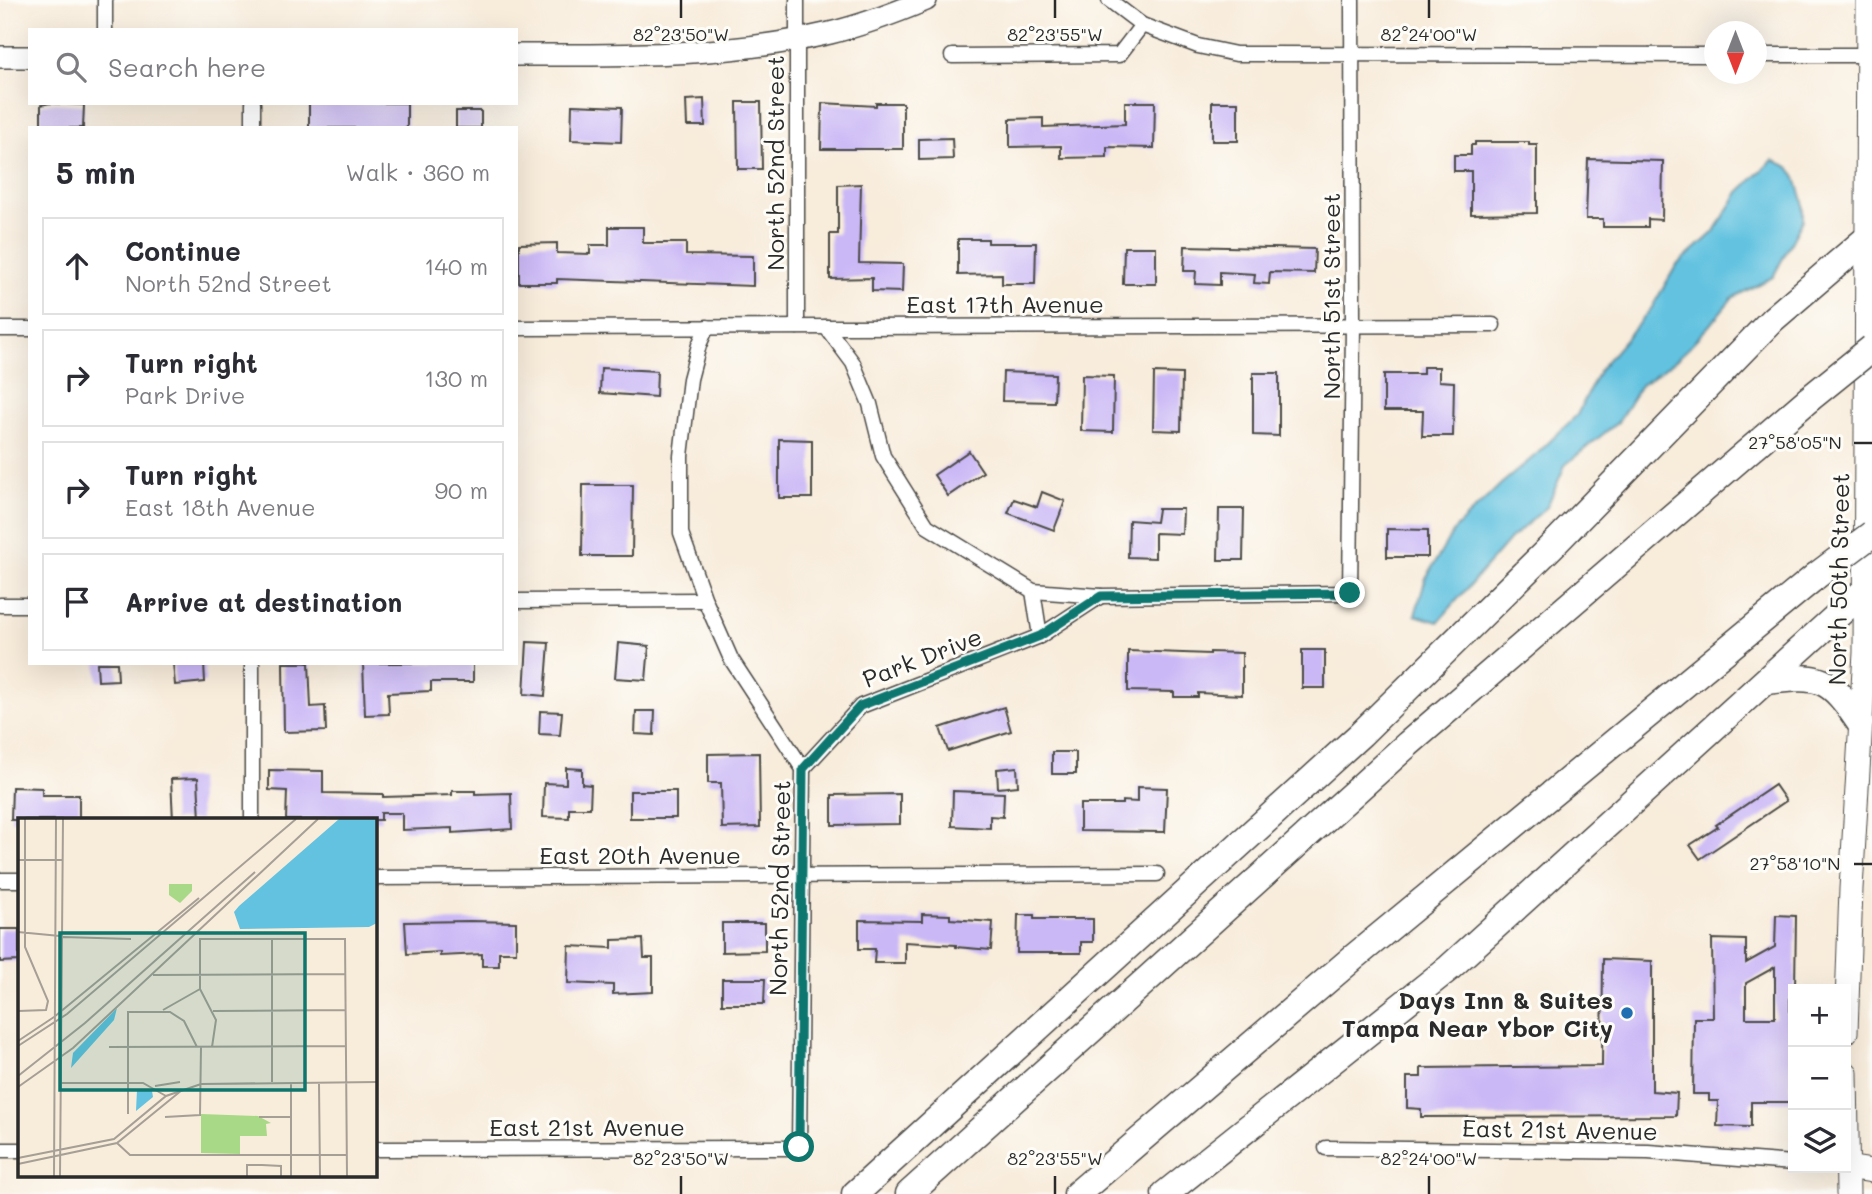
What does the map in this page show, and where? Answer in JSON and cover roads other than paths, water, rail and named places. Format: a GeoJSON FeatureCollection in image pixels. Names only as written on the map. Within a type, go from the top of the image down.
{"type":"FeatureCollection","features":[{"type":"Feature","properties":{"kind":"highway"},"geometry":{"type":"LineString","coordinates":[[855,1194],[1351,743],[1557,541],[1773,319],[1870,240]]}},
{"type":"Feature","properties":{"kind":"highway"},"geometry":{"type":"LineString","coordinates":[[909,1194],[1408,744],[1809,399],[1872,348]]}},
{"type":"Feature","properties":{"kind":"highway"},"geometry":{"type":"LineString","coordinates":[[1077,1194],[1353,958],[1816,576],[1872,534]]}},
{"type":"Feature","properties":{"kind":"highway"},"geometry":{"type":"LineString","coordinates":[[1165,1194],[1449,968],[1869,586]]}},
{"type":"Feature","properties":{"kind":"highway"},"geometry":{"type":"LineString","coordinates":[[1767,681],[1801,676],[1827,682],[1843,696],[1860,723]]}},
{"type":"Feature","properties":{"kind":"main road"},"geometry":{"type":"LineString","coordinates":[[518,55],[686,53],[797,40],[872,21],[926,0]]}},
{"type":"Feature","properties":{"kind":"main road","name":"North 50th Street"},"geometry":{"type":"LineString","coordinates":[[1848,984],[1869,586],[1868,0]]}},
{"type":"Feature","properties":{"kind":"main road"},"geometry":{"type":"LineString","coordinates":[[0,57],[28,57]]}},
{"type":"Feature","properties":{"kind":"main road"},"geometry":{"type":"LineString","coordinates":[[1851,1168],[1872,1171]]}},
{"type":"Feature","properties":{"kind":"main road"},"geometry":{"type":"LineString","coordinates":[[1846,1173],[1848,1194]]}},
{"type":"Feature","properties":{"kind":"street"},"geometry":{"type":"LineString","coordinates":[[105,0],[105,28]]}},
{"type":"Feature","properties":{"kind":"street","name":"North 52nd Street"},"geometry":{"type":"LineString","coordinates":[[797,0],[797,327]]}},
{"type":"Feature","properties":{"kind":"street"},"geometry":{"type":"LineString","coordinates":[[1109,0],[1142,25],[1198,46],[1236,54],[1704,55]]}},
{"type":"Feature","properties":{"kind":"street","name":"North 51st Street"},"geometry":{"type":"LineString","coordinates":[[1101,596],[1350,593],[1352,0]]}},
{"type":"Feature","properties":{"kind":"street"},"geometry":{"type":"LineString","coordinates":[[952,56],[1119,55],[1142,25]]}},
{"type":"Feature","properties":{"kind":"street"},"geometry":{"type":"LineString","coordinates":[[1767,55],[1868,55]]}},
{"type":"Feature","properties":{"kind":"street"},"geometry":{"type":"LineString","coordinates":[[253,105],[253,126]]}},
{"type":"Feature","properties":{"kind":"street","name":"East 17th Avenue"},"geometry":{"type":"LineString","coordinates":[[518,328],[1493,325]]}},
{"type":"Feature","properties":{"kind":"street","name":"North 52nd Street"},"geometry":{"type":"LineString","coordinates":[[707,327],[690,379],[681,456],[681,533],[705,600],[731,659],[803,769],[799,1147]]}},
{"type":"Feature","properties":{"kind":"street"},"geometry":{"type":"LineString","coordinates":[[826,327],[853,363],[870,404],[883,456],[927,526],[1033,591],[1101,596]]}},
{"type":"Feature","properties":{"kind":"street"},"geometry":{"type":"LineString","coordinates":[[0,329],[28,329]]}},
{"type":"Feature","properties":{"kind":"street"},"geometry":{"type":"LineString","coordinates":[[1033,591],[1040,636]]}},
{"type":"Feature","properties":{"kind":"street","name":"Park Drive"},"geometry":{"type":"LineString","coordinates":[[803,769],[860,706],[1040,636],[1101,596]]}},
{"type":"Feature","properties":{"kind":"street"},"geometry":{"type":"LineString","coordinates":[[518,601],[705,600]]}},
{"type":"Feature","properties":{"kind":"street"},"geometry":{"type":"LineString","coordinates":[[0,606],[28,605]]}},
{"type":"Feature","properties":{"kind":"street"},"geometry":{"type":"LineString","coordinates":[[252,665],[252,818]]}},
{"type":"Feature","properties":{"kind":"street","name":"East 20th Avenue"},"geometry":{"type":"LineString","coordinates":[[376,878],[1157,874]]}},
{"type":"Feature","properties":{"kind":"street"},"geometry":{"type":"LineString","coordinates":[[0,880],[18,880]]}},
{"type":"Feature","properties":{"kind":"street","name":"East 21st Avenue"},"geometry":{"type":"LineString","coordinates":[[376,1149],[799,1147]]}},
{"type":"Feature","properties":{"kind":"street","name":"East 21st Avenue"},"geometry":{"type":"LineString","coordinates":[[1326,1148],[1648,1152],[1788,1163]]}},
{"type":"Feature","properties":{"kind":"street"},"geometry":{"type":"LineString","coordinates":[[0,1150],[18,1150]]}},
{"type":"Feature","properties":{"kind":"water"},"geometry":{"type":"Polygon","coordinates":[[[1773,160],[1789,167],[1796,178],[1803,201],[1803,220],[1773,277],[1732,298],[1676,360],[1641,385],[1618,422],[1565,465],[1547,507],[1510,539],[1438,622],[1415,615],[1426,578],[1454,530],[1577,415],[1600,369],[1651,309],[1676,266],[1715,231],[1739,192],[1773,160]]]}},
{"type":"Feature","properties":{"kind":"place","name":"Days Inn & Suites Tampa Near Ybor City"},"geometry":{"type":"Point","coordinates":[1627,1013]}}]}
